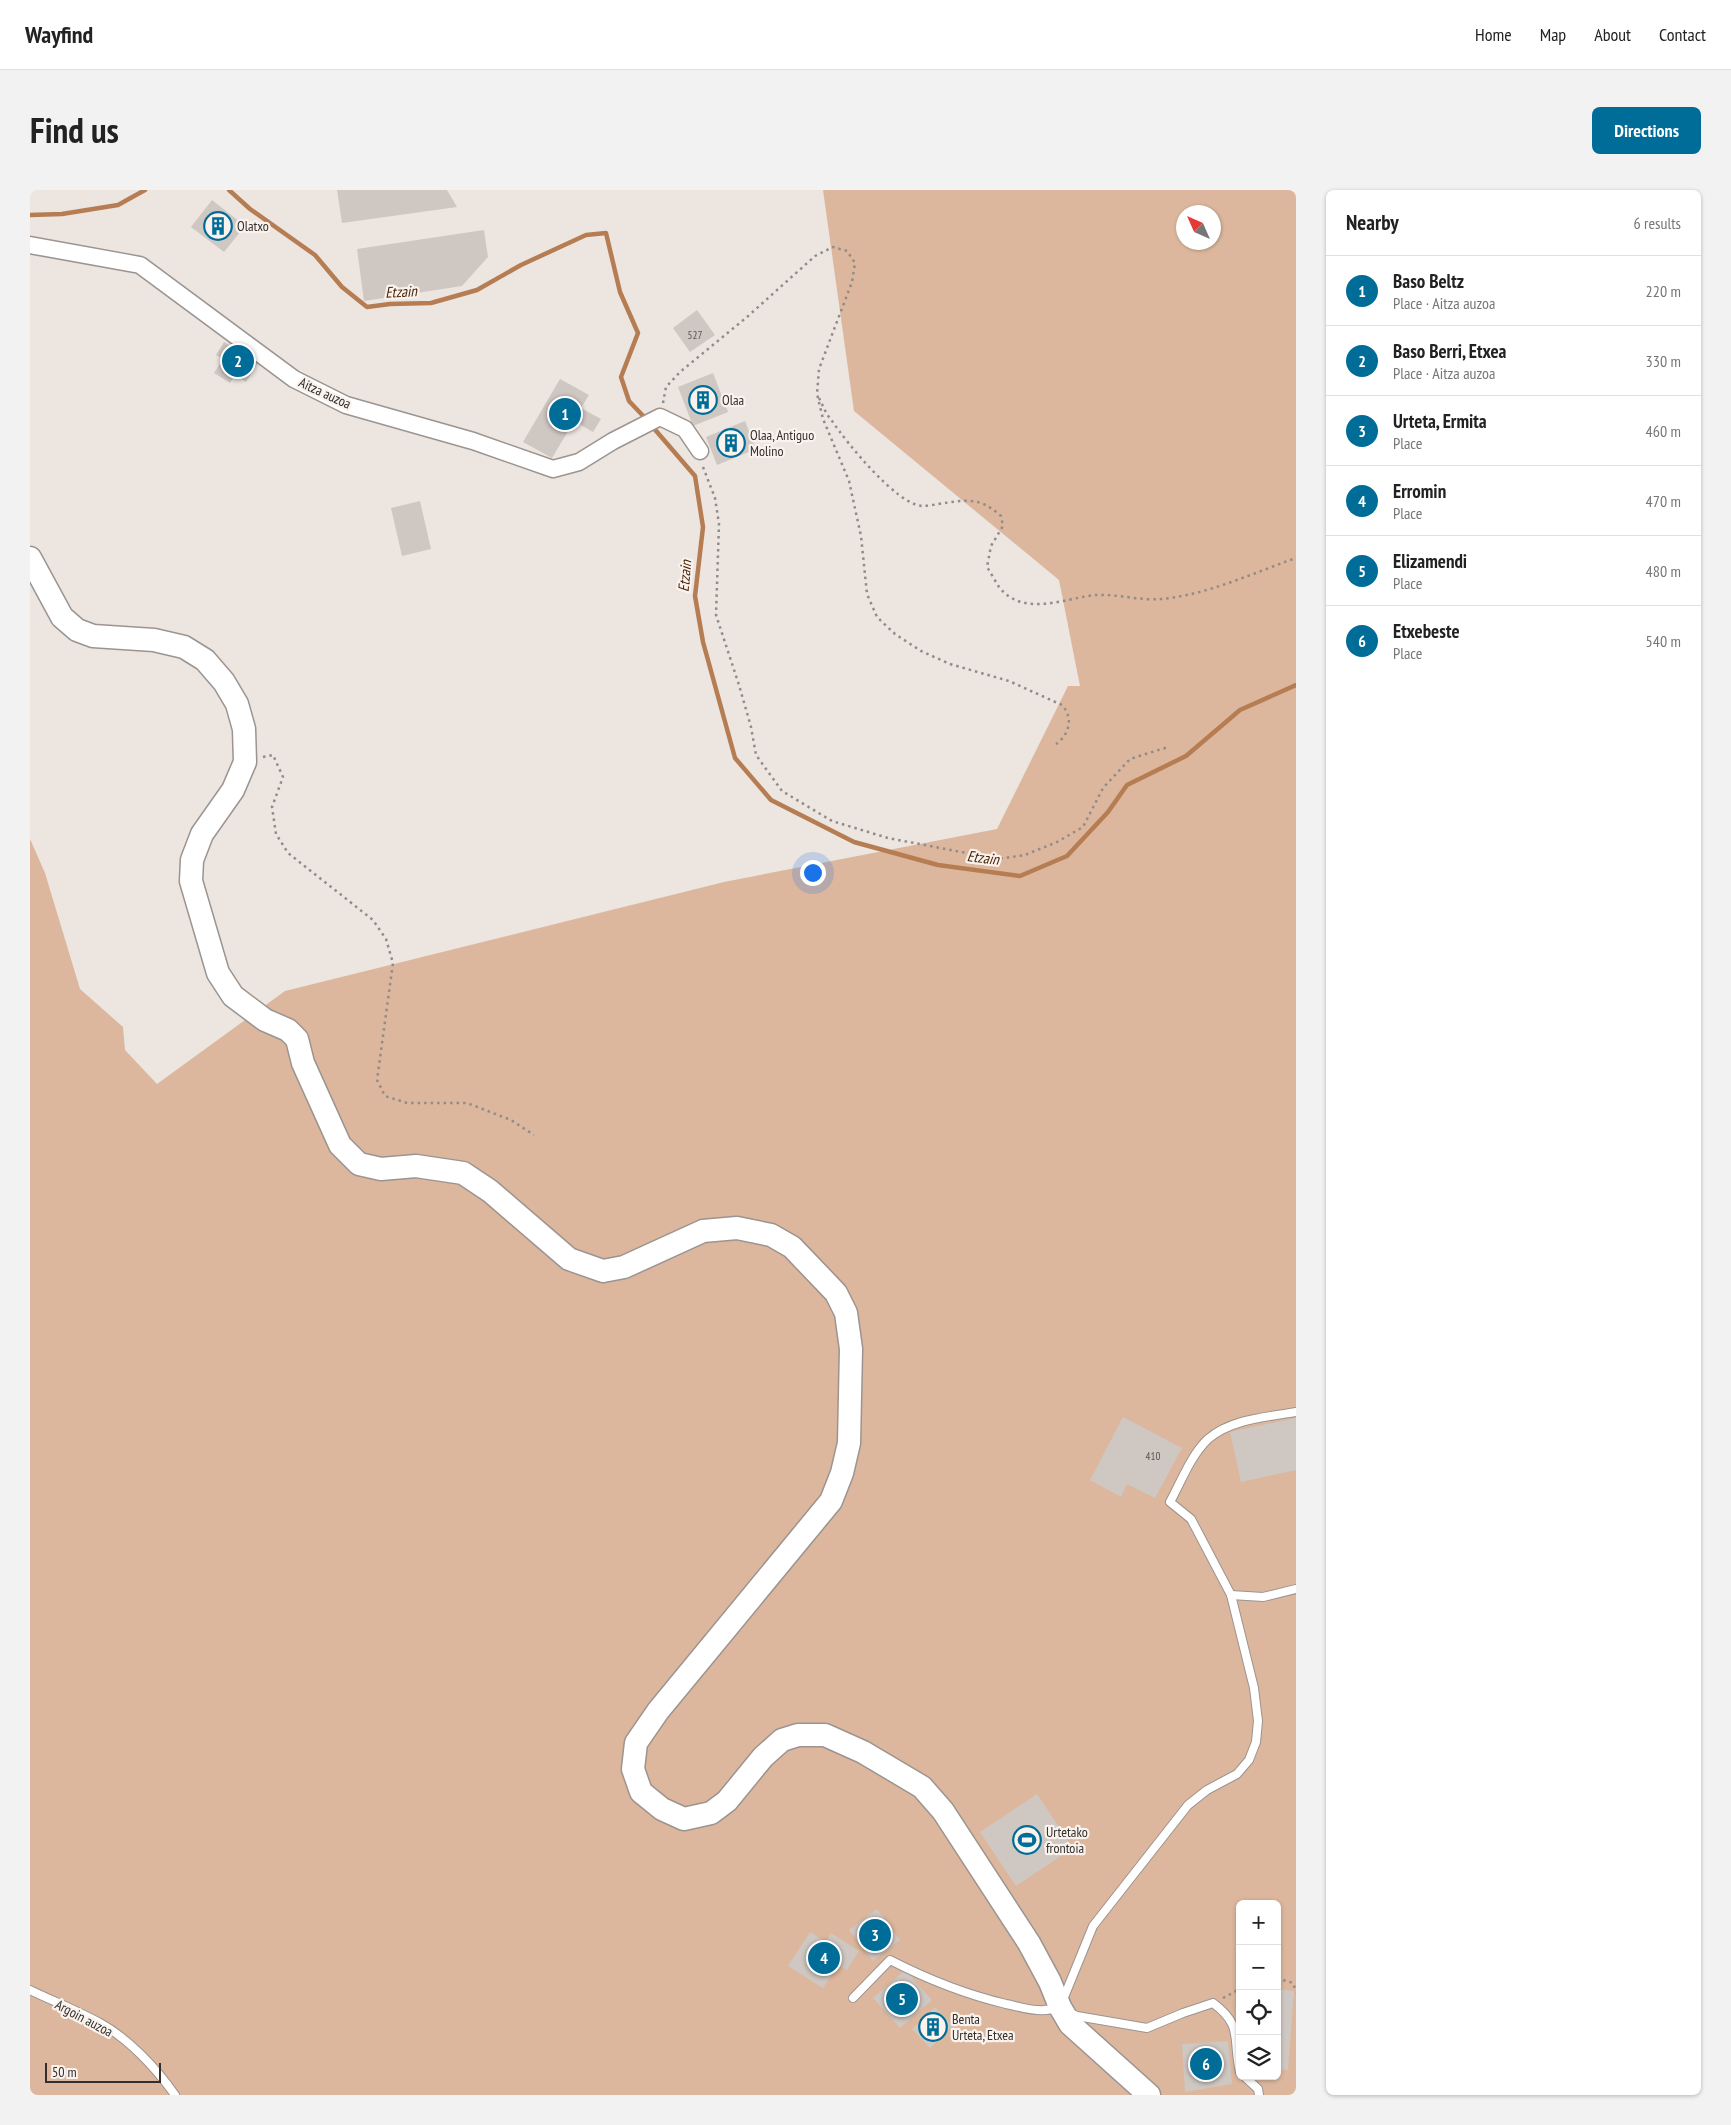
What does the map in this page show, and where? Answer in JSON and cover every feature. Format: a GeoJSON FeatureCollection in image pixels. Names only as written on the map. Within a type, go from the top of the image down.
{"type":"FeatureCollection","features":[{"type":"Feature","properties":{"kind":"street","name":"Aitza auzoa"},"geometry":{"type":"LineString","coordinates":[[30,245],[140,264],[294,379],[346,405],[473,441],[553,469],[579,462],[659,418]]}},
{"type":"Feature","properties":{"kind":"street"},"geometry":{"type":"LineString","coordinates":[[659,418],[685,429],[700,450]]}},
{"type":"Feature","properties":{"kind":"street"},"geometry":{"type":"LineString","coordinates":[[30,558],[62,617],[77,630],[93,636],[154,640],[184,647],[205,660],[224,682],[237,704],[244,729],[244,762],[233,790],[202,834],[192,860],[191,881],[218,973],[233,996],[265,1020],[288,1030],[297,1039],[303,1063],[340,1145],[359,1164],[380,1169],[416,1166],[463,1173],[490,1191],[569,1259],[603,1271],[624,1267],[702,1231],[737,1228],[771,1235],[792,1247],[836,1293],[846,1312],[851,1349],[849,1443],[842,1473],[831,1501],[658,1711],[636,1743],[633,1769],[641,1792],[662,1809],[684,1819],[711,1813],[727,1801],[763,1757],[782,1740],[798,1735],[825,1735],[863,1752],[922,1787],[943,1811],[1029,1942],[1070,2024],[1149,2095]]}},
{"type":"Feature","properties":{"kind":"lane"},"geometry":{"type":"LineString","coordinates":[[853,1998],[890,1960],[926,1979],[970,1996],[1048,2012],[1060,2007],[1093,1926],[1188,1805],[1207,1790],[1237,1774],[1249,1760],[1256,1742],[1258,1721],[1254,1688],[1231,1595],[1191,1519],[1170,1502],[1193,1460],[1208,1439],[1239,1422],[1296,1412]]}},
{"type":"Feature","properties":{"kind":"lane"},"geometry":{"type":"LineString","coordinates":[[1231,1595],[1263,1597],[1296,1589]]}},
{"type":"Feature","properties":{"kind":"lane","name":"Argoin auzoa"},"geometry":{"type":"LineString","coordinates":[[30,1990],[102,2023],[127,2042],[166,2082],[175,2095]]}},
{"type":"Feature","properties":{"kind":"lane"},"geometry":{"type":"LineString","coordinates":[[1060,2007],[1077,2016],[1147,2028],[1213,2003],[1227,2014],[1234,2027],[1236,2042]]}},
{"type":"Feature","properties":{"kind":"lane"},"geometry":{"type":"LineString","coordinates":[[1249,2080],[1258,2088],[1259,2095]]}},
{"type":"Feature","properties":{"kind":"path"},"geometry":{"type":"LineString","coordinates":[[659,418],[666,387],[680,372],[747,317],[815,256],[832,247],[847,251],[855,263],[852,282],[819,369],[817,394],[823,419],[849,481],[861,536],[867,594],[877,616],[895,634],[921,651],[950,664],[1009,681],[1062,705],[1069,712],[1070,722],[1065,738],[1056,744]]}},
{"type":"Feature","properties":{"kind":"path"},"geometry":{"type":"LineString","coordinates":[[817,394],[830,420],[855,452],[898,495],[911,503],[922,506],[976,500],[990,506],[1001,516],[1003,526],[991,546],[988,567],[1000,588],[1018,600],[1037,606],[1096,596],[1121,595],[1160,600],[1203,590],[1296,558]]}},
{"type":"Feature","properties":{"kind":"path"},"geometry":{"type":"LineString","coordinates":[[700,450],[705,476],[715,498],[719,524],[716,615],[739,685],[751,727],[756,755],[782,791],[832,821],[888,838],[998,859],[1025,855],[1057,842],[1083,827],[1104,788],[1130,760],[1168,747]]}},
{"type":"Feature","properties":{"kind":"path"},"geometry":{"type":"LineString","coordinates":[[244,762],[273,755],[282,777],[272,807],[276,834],[288,853],[373,920],[386,939],[393,963],[377,1080],[385,1096],[407,1103],[467,1103],[510,1120],[534,1135]]}},
{"type":"Feature","properties":{"kind":"path"},"geometry":{"type":"LineString","coordinates":[[1281,1979],[1293,1983],[1296,1992]]}},
{"type":"Feature","properties":{"kind":"path"},"geometry":{"type":"LineString","coordinates":[[1213,2003],[1238,1990]]}},
{"type":"Feature","properties":{"kind":"shaded area"},"geometry":{"type":"Polygon","coordinates":[[[823,190],[1296,190],[1296,2095],[30,2095],[30,839],[45,873],[80,989],[123,1027],[125,1050],[157,1084],[285,991],[724,882],[997,829],[1068,686],[1080,686],[1059,580],[854,411],[823,190]]]}},
{"type":"Feature","properties":{"kind":"building"},"geometry":{"type":"Polygon","coordinates":[[[337,190],[447,190],[457,207],[342,223],[337,190]]]}},
{"type":"Feature","properties":{"kind":"building","name":"Olatxo"},"geometry":{"type":"Polygon","coordinates":[[[212,200],[245,226],[224,252],[191,227],[212,200]]]}},
{"type":"Feature","properties":{"kind":"building"},"geometry":{"type":"Polygon","coordinates":[[[484,230],[488,257],[462,286],[364,301],[357,249],[484,230]]]}},
{"type":"Feature","properties":{"kind":"building"},"geometry":{"type":"Polygon","coordinates":[[[697,310],[715,335],[690,352],[673,328],[697,310]]]}},
{"type":"Feature","properties":{"kind":"building"},"geometry":{"type":"Polygon","coordinates":[[[224,342],[258,363],[246,382],[235,375],[230,383],[214,373],[223,359],[216,355],[224,342]]]}},
{"type":"Feature","properties":{"kind":"building","name":"Olaa"},"geometry":{"type":"Polygon","coordinates":[[[713,373],[728,412],[693,426],[678,387],[713,373]]]}},
{"type":"Feature","properties":{"kind":"building"},"geometry":{"type":"Polygon","coordinates":[[[560,379],[589,395],[581,408],[601,419],[593,432],[574,421],[552,458],[523,442],[560,379]]]}},
{"type":"Feature","properties":{"kind":"building","name":"Olaa, Antiguo Molino"},"geometry":{"type":"Polygon","coordinates":[[[745,421],[756,449],[717,465],[706,437],[745,421]]]}},
{"type":"Feature","properties":{"kind":"building"},"geometry":{"type":"Polygon","coordinates":[[[420,501],[431,549],[402,556],[391,508],[420,501]]]}},
{"type":"Feature","properties":{"kind":"building"},"geometry":{"type":"Polygon","coordinates":[[[1123,1417],[1182,1448],[1155,1498],[1127,1484],[1121,1497],[1090,1480],[1123,1417]]]}},
{"type":"Feature","properties":{"kind":"building"},"geometry":{"type":"Polygon","coordinates":[[[1296,1418],[1296,1470],[1241,1482],[1230,1432],[1296,1418]]]}},
{"type":"Feature","properties":{"kind":"building","name":"Urtetako frontoia"},"geometry":{"type":"Polygon","coordinates":[[[1037,1794],[1073,1848],[1016,1886],[980,1832],[1037,1794]]]}},
{"type":"Feature","properties":{"kind":"building"},"geometry":{"type":"Polygon","coordinates":[[[877,1909],[900,1940],[873,1961],[849,1930],[877,1909]]]}},
{"type":"Feature","properties":{"kind":"building"},"geometry":{"type":"Polygon","coordinates":[[[810,1932],[826,1942],[831,1933],[859,1951],[847,1970],[838,1965],[823,1988],[788,1966],[810,1932]]]}},
{"type":"Feature","properties":{"kind":"building"},"geometry":{"type":"Polygon","coordinates":[[[905,1970],[932,2000],[900,2028],[873,1998],[905,1970]]]}},
{"type":"Feature","properties":{"kind":"building"},"geometry":{"type":"Polygon","coordinates":[[[1281,1989],[1294,1991],[1288,2070],[1281,2069],[1281,1989]]]}},
{"type":"Feature","properties":{"kind":"building","name":"Benta Urteta, Etxea"},"geometry":{"type":"Polygon","coordinates":[[[935,2007],[953,2026],[930,2048],[912,2029],[935,2007]]]}},
{"type":"Feature","properties":{"kind":"building"},"geometry":{"type":"Polygon","coordinates":[[[1228,2041],[1232,2084],[1185,2092],[1182,2044],[1228,2041]]]}},
{"type":"Feature","properties":{"kind":"waterway","name":"Etzain"},"geometry":{"type":"LineString","coordinates":[[30,215],[62,214],[118,205],[145,190]]}},
{"type":"Feature","properties":{"kind":"waterway","name":"Etzain"},"geometry":{"type":"LineString","coordinates":[[229,190],[250,209],[315,255],[342,287],[367,307],[390,304],[431,303],[477,290],[521,265],[586,235],[606,233],[620,292],[638,333],[621,377],[629,401],[646,419]]}},
{"type":"Feature","properties":{"kind":"waterway","name":"Etzain"},"geometry":{"type":"LineString","coordinates":[[651,425],[695,476],[703,527],[695,596],[703,642],[735,758],[771,800],[854,842],[938,865],[1020,876],[1067,856],[1108,812],[1127,785],[1186,756],[1240,710],[1296,685]]}},
{"type":"Feature","properties":{"kind":"place","name":"Olatxo"},"geometry":{"type":"Point","coordinates":[218,226]}},
{"type":"Feature","properties":{"kind":"place","name":"Baso Berri, Etxea"},"geometry":{"type":"Point","coordinates":[238,361]}},
{"type":"Feature","properties":{"kind":"place","name":"Olaa"},"geometry":{"type":"Point","coordinates":[703,400]}},
{"type":"Feature","properties":{"kind":"place","name":"Baso Beltz"},"geometry":{"type":"Point","coordinates":[565,414]}},
{"type":"Feature","properties":{"kind":"place","name":"Olaa, Antiguo Molino"},"geometry":{"type":"Point","coordinates":[731,443]}},
{"type":"Feature","properties":{"kind":"place","name":"Urtetako frontoia"},"geometry":{"type":"Point","coordinates":[1027,1840]}},
{"type":"Feature","properties":{"kind":"place","name":"Urteta, Ermita"},"geometry":{"type":"Point","coordinates":[875,1935]}},
{"type":"Feature","properties":{"kind":"place","name":"Erromin"},"geometry":{"type":"Point","coordinates":[824,1958]}},
{"type":"Feature","properties":{"kind":"place","name":"Elizamendi"},"geometry":{"type":"Point","coordinates":[902,1999]}},
{"type":"Feature","properties":{"kind":"place","name":"Benta Urteta, Etxea"},"geometry":{"type":"Point","coordinates":[933,2027]}},
{"type":"Feature","properties":{"kind":"place","name":"Etxebeste"},"geometry":{"type":"Point","coordinates":[1206,2064]}}]}
